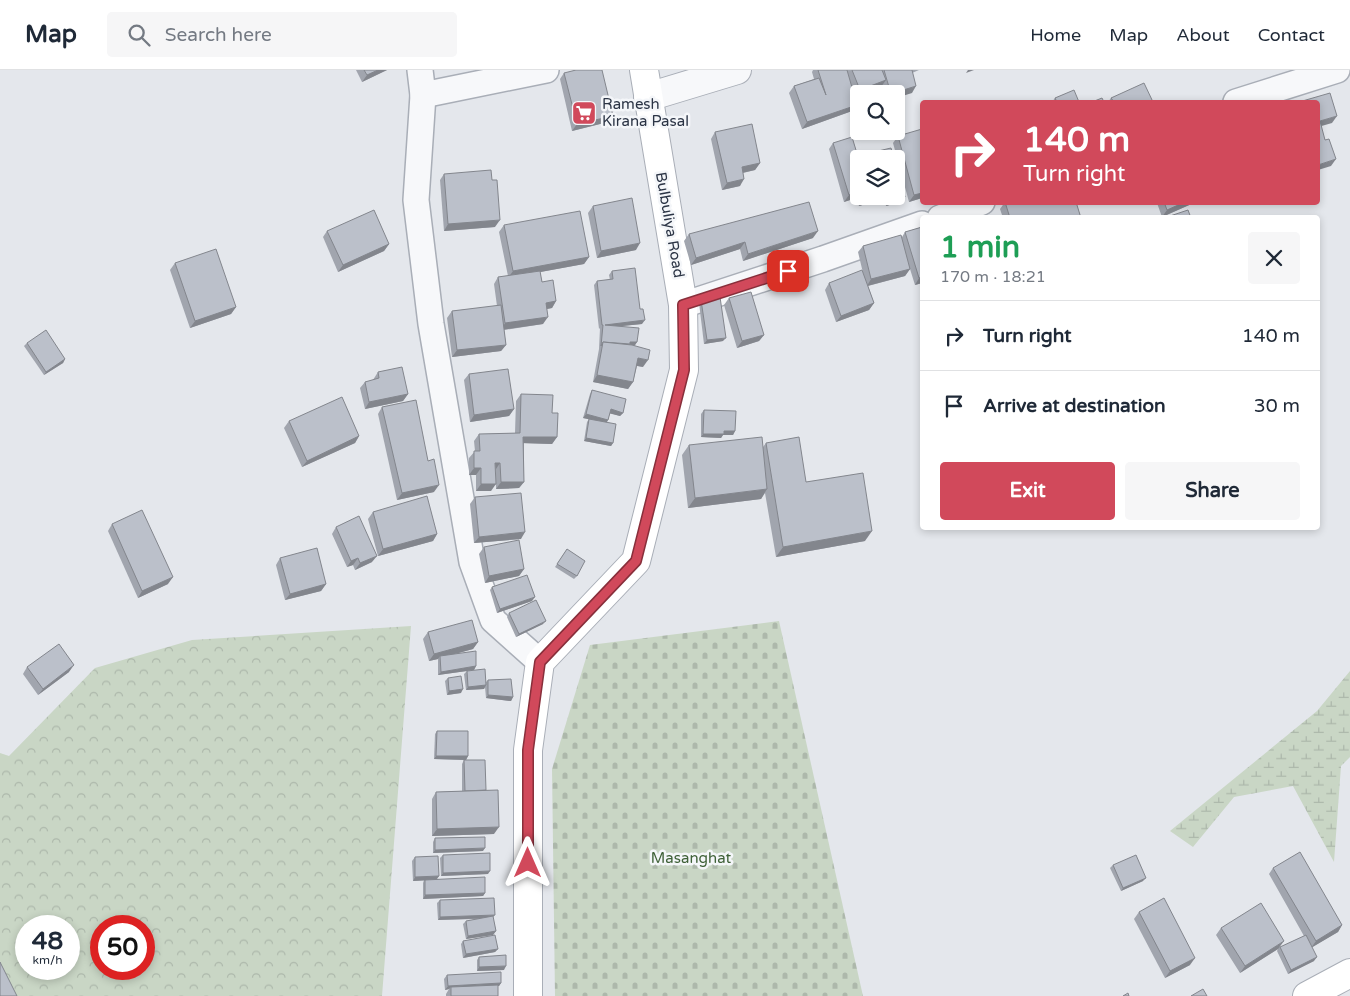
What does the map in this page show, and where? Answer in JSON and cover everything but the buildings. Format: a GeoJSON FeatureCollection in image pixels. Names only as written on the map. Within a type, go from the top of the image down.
{"type":"FeatureCollection","features":[{"type":"Feature","properties":{"kind":"main road","name":"Bulbuliya Road"},"geometry":{"type":"LineString","coordinates":[[540,662],[636,561],[684,370],[683,305],[644,70]]}},
{"type":"Feature","properties":{"kind":"main road"},"geometry":{"type":"LineString","coordinates":[[528,996],[528,750],[540,662]]}},
{"type":"Feature","properties":{"kind":"main road"},"geometry":{"type":"LineString","coordinates":[[1308,996],[1350,973]]}},
{"type":"Feature","properties":{"kind":"street"},"geometry":{"type":"LineString","coordinates":[[420,70],[423,95],[416,200],[431,324],[472,562],[493,620],[540,662]]}},
{"type":"Feature","properties":{"kind":"street"},"geometry":{"type":"LineString","coordinates":[[423,95],[546,70]]}},
{"type":"Feature","properties":{"kind":"street"},"geometry":{"type":"LineString","coordinates":[[648,97],[737,70]]}},
{"type":"Feature","properties":{"kind":"street"},"geometry":{"type":"LineString","coordinates":[[1242,100],[1337,70]]}},
{"type":"Feature","properties":{"kind":"street"},"geometry":{"type":"LineString","coordinates":[[948,215],[974,205]]}},
{"type":"Feature","properties":{"kind":"street"},"geometry":{"type":"LineString","coordinates":[[683,305],[920,225]]}},
{"type":"Feature","properties":{"kind":"green space","name":"Masanghat"},"geometry":{"type":"Polygon","coordinates":[[[779,621],[863,996],[555,996],[552,769],[590,645],[779,621]]]}},
{"type":"Feature","properties":{"kind":"green space"},"geometry":{"type":"Polygon","coordinates":[[[411,626],[382,996],[0,996],[0,753],[9,756],[95,668],[192,640],[411,626]]]}},
{"type":"Feature","properties":{"kind":"green space"},"geometry":{"type":"Polygon","coordinates":[[[1350,671],[1350,757],[1341,766],[1334,862],[1293,786],[1234,797],[1193,847],[1170,831],[1317,711],[1350,671]]]}},
{"type":"Feature","properties":{"kind":"place","name":"Ramesh Kirana Pasal"},"geometry":{"type":"Point","coordinates":[584,113]}},
{"type":"Feature","properties":{"kind":"route"},"geometry":{"type":"LineString","coordinates":[[528,863],[528,750],[540,662],[636,561],[684,370],[683,305],[788,271]]}}]}
